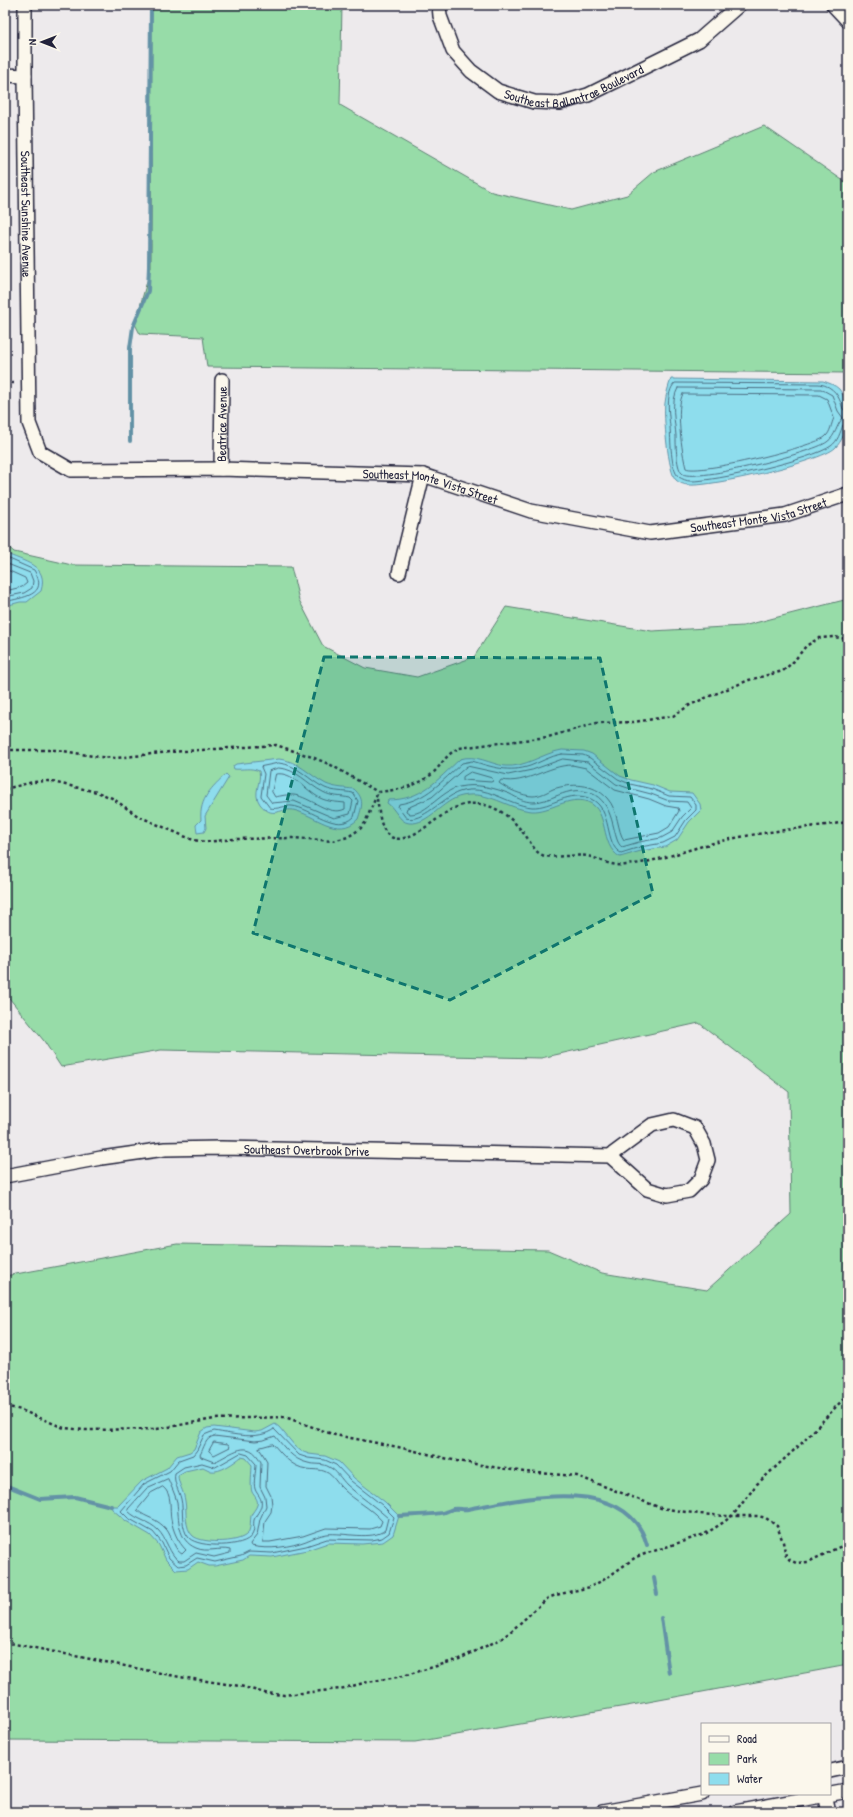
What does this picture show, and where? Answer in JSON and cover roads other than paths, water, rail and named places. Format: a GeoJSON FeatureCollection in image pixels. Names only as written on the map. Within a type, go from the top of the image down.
{"type":"FeatureCollection","features":[{"type":"Feature","properties":{"kind":"street","name":"Southeast Sunshine Avenue"},"geometry":{"type":"LineString","coordinates":[[26,5],[25,76],[28,423]]}},
{"type":"Feature","properties":{"kind":"street","name":"Southeast Ballantrae Boulevard"},"geometry":{"type":"LineString","coordinates":[[439,5],[440,16],[453,51],[471,71],[498,91],[534,102],[560,103],[588,95],[699,40],[739,5]]}},
{"type":"Feature","properties":{"kind":"street"},"geometry":{"type":"LineString","coordinates":[[833,5],[848,21]]}},
{"type":"Feature","properties":{"kind":"street"},"geometry":{"type":"LineString","coordinates":[[5,75],[25,76]]}},
{"type":"Feature","properties":{"kind":"street","name":"Beatrice Avenue"},"geometry":{"type":"LineString","coordinates":[[220,468],[222,380]]}},
{"type":"Feature","properties":{"kind":"street","name":"Southeast Monte Vista Street"},"geometry":{"type":"LineString","coordinates":[[28,423],[40,452],[71,470],[220,468],[423,475],[531,511],[650,533],[784,515],[848,494]]}},
{"type":"Feature","properties":{"kind":"street"},"geometry":{"type":"LineString","coordinates":[[399,573],[423,475]]}},
{"type":"Feature","properties":{"kind":"street"},"geometry":{"type":"LineString","coordinates":[[674,1120],[695,1128],[704,1144],[708,1160],[701,1179],[689,1191],[666,1195],[647,1189],[610,1156],[652,1124],[674,1120]]}},
{"type":"Feature","properties":{"kind":"street","name":"Southeast Overbrook Drive"},"geometry":{"type":"LineString","coordinates":[[5,1176],[101,1158],[165,1149],[221,1148],[610,1156]]}},
{"type":"Feature","properties":{"kind":"street"},"geometry":{"type":"LineString","coordinates":[[831,1771],[848,1768]]}},
{"type":"Feature","properties":{"kind":"street"},"geometry":{"type":"LineString","coordinates":[[831,1794],[848,1791]]}},
{"type":"Feature","properties":{"kind":"street"},"geometry":{"type":"LineString","coordinates":[[602,1812],[701,1794]]}},
{"type":"Feature","properties":{"kind":"street"},"geometry":{"type":"LineString","coordinates":[[735,1812],[824,1795],[828,1812]]}},
{"type":"Feature","properties":{"kind":"water"},"geometry":{"type":"Polygon","coordinates":[[[671,379],[823,381],[832,384],[839,389],[843,396],[847,411],[846,428],[840,442],[835,448],[825,454],[809,460],[741,478],[719,482],[701,485],[680,483],[673,475],[668,455],[665,430],[665,403],[671,379]]]}},
{"type":"Feature","properties":{"kind":"water"},"geometry":{"type":"Polygon","coordinates":[[[5,553],[33,565],[38,569],[41,575],[41,591],[27,602],[20,602],[5,606],[5,553]]]}},
{"type":"Feature","properties":{"kind":"water"},"geometry":{"type":"Polygon","coordinates":[[[562,750],[584,751],[592,754],[620,776],[631,780],[653,785],[670,792],[692,793],[700,804],[701,810],[689,822],[677,840],[665,847],[641,851],[620,857],[613,852],[609,845],[602,820],[595,806],[581,800],[567,802],[539,811],[532,811],[523,810],[481,796],[462,796],[448,802],[423,820],[416,823],[409,823],[402,820],[387,803],[388,800],[410,797],[420,793],[436,781],[460,759],[477,758],[499,765],[512,766],[527,763],[562,750]]]}},
{"type":"Feature","properties":{"kind":"water"},"geometry":{"type":"Polygon","coordinates":[[[279,759],[298,765],[326,784],[354,789],[360,796],[362,803],[358,819],[350,825],[342,827],[326,824],[301,812],[293,810],[272,812],[265,809],[260,804],[257,796],[260,775],[259,771],[250,769],[234,769],[233,766],[236,764],[279,759]]]}},
{"type":"Feature","properties":{"kind":"water"},"geometry":{"type":"Polygon","coordinates":[[[226,774],[229,777],[205,816],[206,828],[204,832],[197,833],[196,825],[201,820],[204,800],[211,789],[226,774]]]}},
{"type":"Feature","properties":{"kind":"water"},"geometry":{"type":"Polygon","coordinates":[[[275,1424],[301,1451],[309,1454],[325,1456],[339,1462],[354,1478],[385,1502],[399,1516],[393,1535],[383,1542],[362,1544],[328,1543],[307,1550],[272,1557],[249,1556],[243,1560],[215,1566],[209,1566],[198,1562],[188,1569],[176,1570],[166,1560],[159,1545],[150,1535],[126,1521],[112,1509],[111,1506],[118,1506],[142,1481],[167,1468],[177,1456],[190,1452],[194,1449],[201,1432],[207,1428],[214,1427],[255,1432],[262,1431],[275,1424]],[[241,1457],[227,1467],[215,1471],[211,1471],[203,1467],[185,1471],[178,1475],[186,1505],[188,1529],[193,1536],[198,1539],[223,1541],[240,1538],[246,1535],[249,1531],[251,1516],[257,1500],[251,1490],[252,1465],[246,1458],[241,1457]]]}},
{"type":"Feature","properties":{"kind":"waterway"},"geometry":{"type":"LineString","coordinates":[[130,441],[130,348],[133,327],[148,291],[151,5]]}},
{"type":"Feature","properties":{"kind":"waterway"},"geometry":{"type":"LineString","coordinates":[[5,1485],[40,1499],[75,1497],[111,1506]]}},
{"type":"Feature","properties":{"kind":"waterway"},"geometry":{"type":"LineString","coordinates":[[399,1516],[436,1514],[453,1509],[468,1509],[515,1500],[570,1496],[595,1499],[618,1508],[636,1522],[647,1545]]}},
{"type":"Feature","properties":{"kind":"waterway"},"geometry":{"type":"LineString","coordinates":[[654,1578],[657,1594]]}},
{"type":"Feature","properties":{"kind":"waterway"},"geometry":{"type":"LineString","coordinates":[[661,1618],[669,1673]]}}]}
